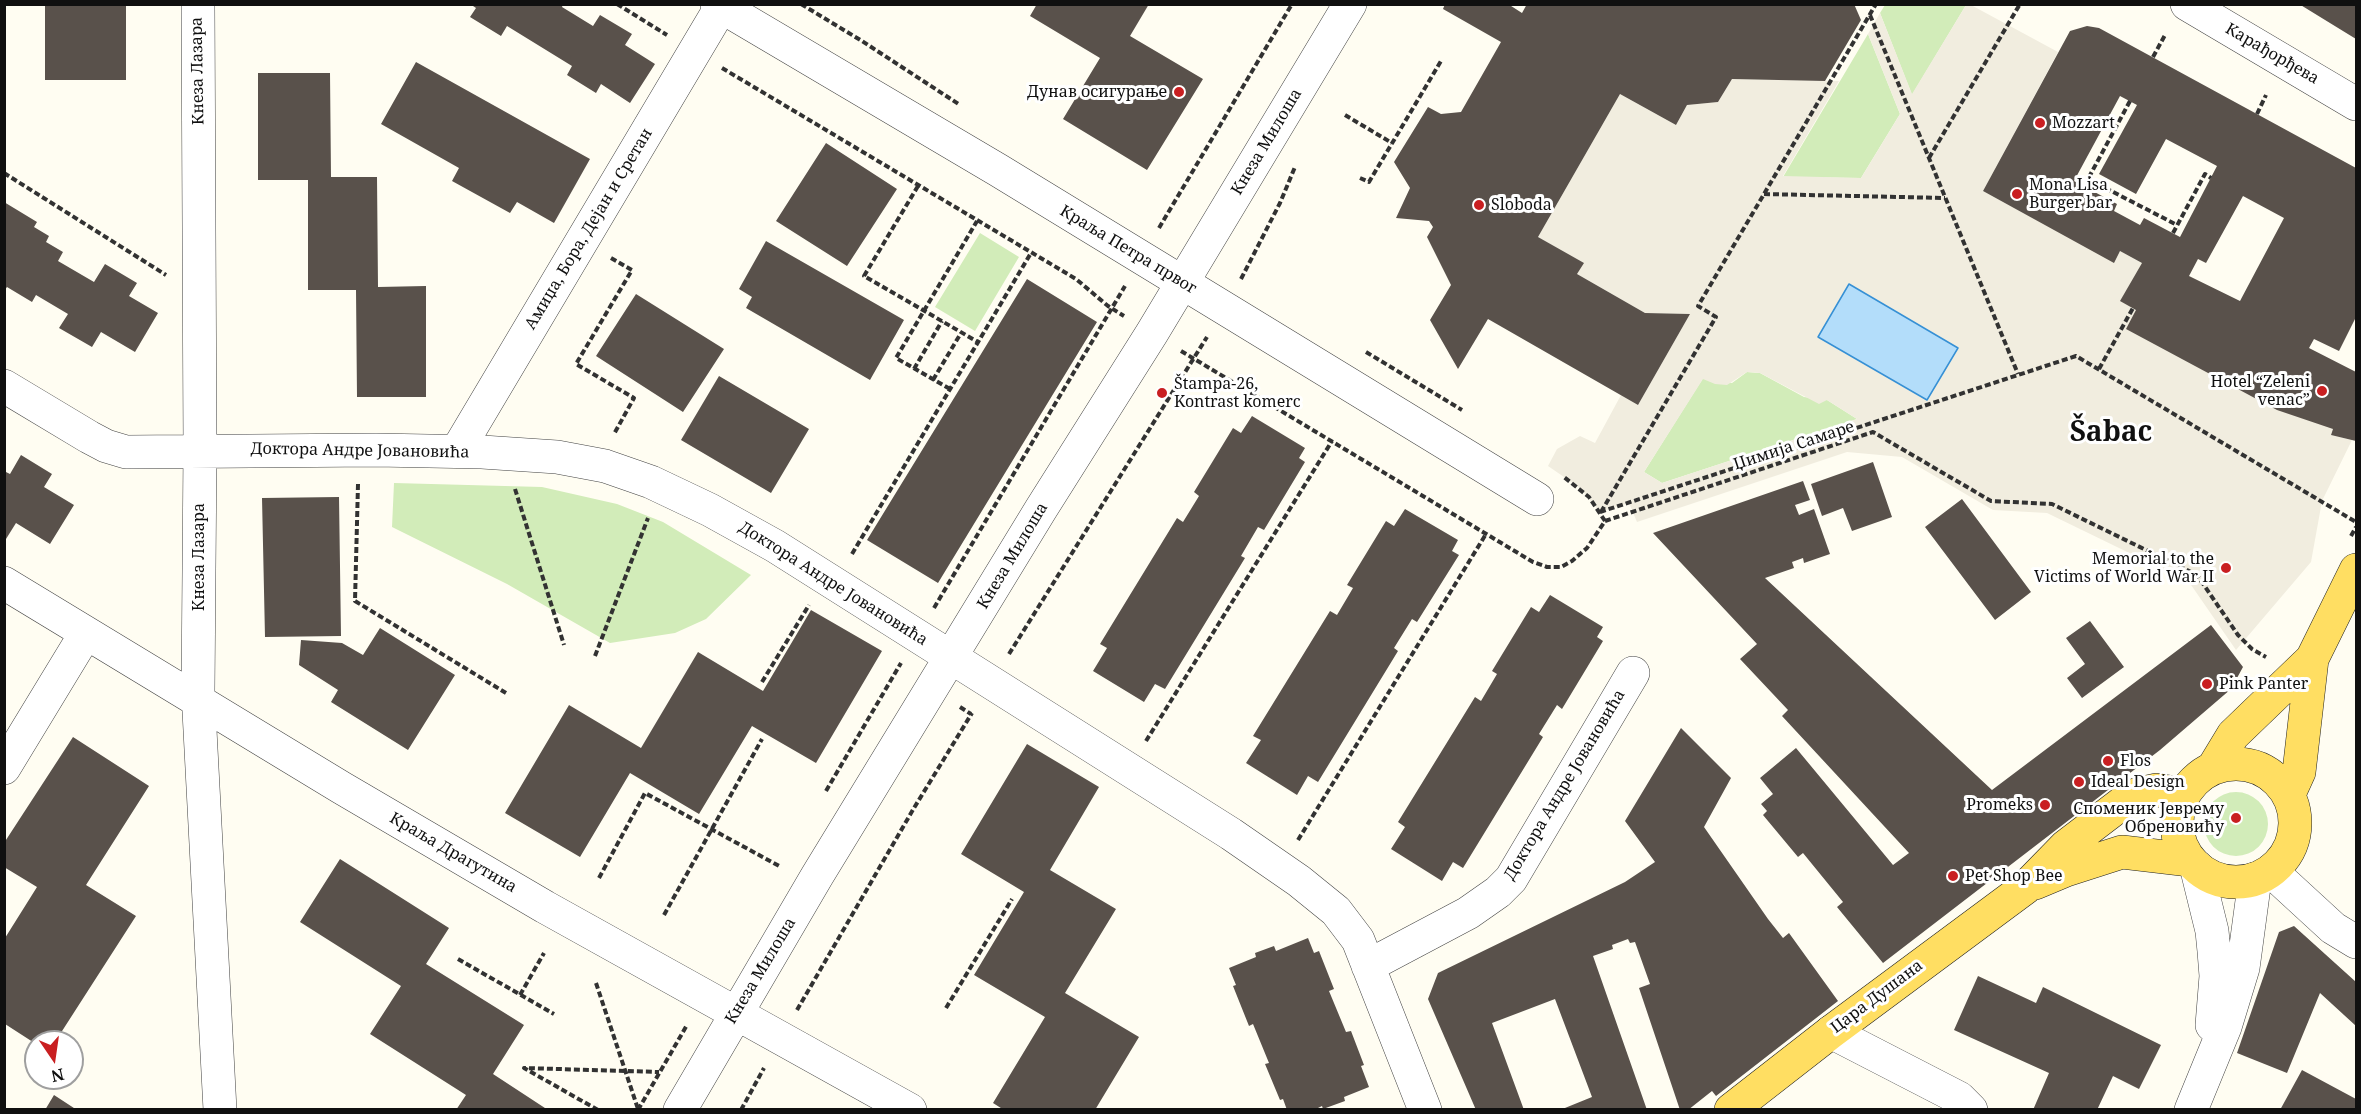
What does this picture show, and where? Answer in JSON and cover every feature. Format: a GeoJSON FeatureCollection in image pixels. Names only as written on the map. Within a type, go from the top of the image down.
{"type":"FeatureCollection","features":[{"type":"Feature","properties":{"kind":"main road"},"geometry":{"type":"LineString","coordinates":[[2213,768],[2233,735],[2312,659],[2348,610],[2356,570]]}},
{"type":"Feature","properties":{"kind":"main road"},"geometry":{"type":"LineString","coordinates":[[2289,794],[2299,772],[2312,659]]}},
{"type":"Feature","properties":{"kind":"main road"},"geometry":{"type":"LineString","coordinates":[[2230,763],[2247,764],[2264,769],[2278,780],[2289,794],[2296,813],[2295,833],[2289,852],[2263,875],[2247,882],[2228,881],[2210,876],[2193,863],[2181,845],[2177,828],[2178,810],[2184,794],[2196,778],[2213,768],[2230,763]]}},
{"type":"Feature","properties":{"kind":"main road","name":"Цара Душана"},"geometry":{"type":"LineString","coordinates":[[1738,1108],[1830,1032],[2025,888],[2066,846],[2121,804],[2138,794],[2156,790],[2184,794]]}},
{"type":"Feature","properties":{"kind":"main road","name":"Цара Душана"},"geometry":{"type":"LineString","coordinates":[[2025,888],[2066,870],[2122,852],[2193,863]]}},
{"type":"Feature","properties":{"kind":"street","name":"Кнеза Лазара"},"geometry":{"type":"LineString","coordinates":[[198,4],[200,450],[198,701],[220,1110]]}},
{"type":"Feature","properties":{"kind":"street","name":"Кнеза Милоша"},"geometry":{"type":"LineString","coordinates":[[680,1110],[931,690],[1183,283],[1350,4]]}},
{"type":"Feature","properties":{"kind":"street","name":"Карађорђева"},"geometry":{"type":"LineString","coordinates":[[2187,4],[2356,104]]}},
{"type":"Feature","properties":{"kind":"street","name":"Амиџа, Бора, Дејан и Сретан"},"geometry":{"type":"LineString","coordinates":[[457,451],[719,6]]}},
{"type":"Feature","properties":{"kind":"street","name":"Краља Петра првог"},"geometry":{"type":"LineString","coordinates":[[719,6],[998,170],[1537,499]]}},
{"type":"Feature","properties":{"kind":"street","name":"Доктора Андре Јовановића"},"geometry":{"type":"LineString","coordinates":[[4,386],[106,446],[126,452],[457,451],[557,457],[605,466],[651,482],[767,541],[1231,834],[1299,881],[1336,911],[1358,940],[1425,1110]]}},
{"type":"Feature","properties":{"kind":"street","name":"Краља Драгутина"},"geometry":{"type":"LineString","coordinates":[[4,583],[519,892],[910,1110]]}},
{"type":"Feature","properties":{"kind":"street"},"geometry":{"type":"LineString","coordinates":[[4,768],[86,633]]}},
{"type":"Feature","properties":{"kind":"street","name":"Доктора Андре Јовановића"},"geometry":{"type":"LineString","coordinates":[[1368,966],[1468,913],[1498,892],[1511,879],[1633,673]]}},
{"type":"Feature","properties":{"kind":"street"},"geometry":{"type":"LineString","coordinates":[[2193,863],[2212,932],[2216,976],[2209,1066]]}},
{"type":"Feature","properties":{"kind":"street"},"geometry":{"type":"LineString","coordinates":[[2192,1110],[2225,1027],[2243,968],[2263,875],[2333,928],[2356,942]]}},
{"type":"Feature","properties":{"kind":"street"},"geometry":{"type":"LineString","coordinates":[[1830,1032],[1959,1098],[1971,1110]]}},
{"type":"Feature","properties":{"kind":"path"},"geometry":{"type":"LineString","coordinates":[[617,4],[1076,279],[1112,308],[1194,358]]}},
{"type":"Feature","properties":{"kind":"path"},"geometry":{"type":"LineString","coordinates":[[821,798],[1292,4]]}},
{"type":"Feature","properties":{"kind":"path"},"geometry":{"type":"LineString","coordinates":[[1876,4],[1698,306],[1716,317],[1600,512],[2076,356],[2356,522]]}},
{"type":"Feature","properties":{"kind":"path"},"geometry":{"type":"LineString","coordinates":[[1929,158],[2020,4]]}},
{"type":"Feature","properties":{"kind":"path"},"geometry":{"type":"LineString","coordinates":[[1870,15],[2018,374]]}},
{"type":"Feature","properties":{"kind":"path"},"geometry":{"type":"LineString","coordinates":[[2153,57],[2165,35]]}},
{"type":"Feature","properties":{"kind":"path"},"geometry":{"type":"LineString","coordinates":[[1360,178],[1369,182],[1441,61]]}},
{"type":"Feature","properties":{"kind":"path"},"geometry":{"type":"LineString","coordinates":[[2257,114],[2266,95]]}},
{"type":"Feature","properties":{"kind":"path"},"geometry":{"type":"LineString","coordinates":[[2130,101],[2088,179],[2177,225]]}},
{"type":"Feature","properties":{"kind":"path"},"geometry":{"type":"LineString","coordinates":[[1346,115],[1392,143]]}},
{"type":"Feature","properties":{"kind":"path"},"geometry":{"type":"LineString","coordinates":[[4,173],[166,276]]}},
{"type":"Feature","properties":{"kind":"path"},"geometry":{"type":"LineString","coordinates":[[2173,233],[2205,174],[2211,178]]}},
{"type":"Feature","properties":{"kind":"path"},"geometry":{"type":"LineString","coordinates":[[918,186],[864,276],[978,342]]}},
{"type":"Feature","properties":{"kind":"path"},"geometry":{"type":"LineString","coordinates":[[1764,195],[1946,198]]}},
{"type":"Feature","properties":{"kind":"path"},"geometry":{"type":"LineString","coordinates":[[950,389],[896,358],[976,221]]}},
{"type":"Feature","properties":{"kind":"path"},"geometry":{"type":"LineString","coordinates":[[848,561],[1031,253]]}},
{"type":"Feature","properties":{"kind":"path"},"geometry":{"type":"LineString","coordinates":[[607,256],[632,270],[576,364],[634,398],[612,435]]}},
{"type":"Feature","properties":{"kind":"path"},"geometry":{"type":"LineString","coordinates":[[2099,369],[2133,308]]}},
{"type":"Feature","properties":{"kind":"path"},"geometry":{"type":"LineString","coordinates":[[914,369],[942,321]]}},
{"type":"Feature","properties":{"kind":"path"},"geometry":{"type":"LineString","coordinates":[[933,380],[962,333]]}},
{"type":"Feature","properties":{"kind":"path","name":"Џимија Самаре"},"geometry":{"type":"LineString","coordinates":[[1605,521],[1874,432],[1992,501],[2052,504],[2197,575],[2238,635],[2252,649],[2270,659]]}},
{"type":"Feature","properties":{"kind":"path"},"geometry":{"type":"LineString","coordinates":[[1144,744],[1332,441]]}},
{"type":"Feature","properties":{"kind":"path"},"geometry":{"type":"LineString","coordinates":[[358,479],[355,602],[506,693]]}},
{"type":"Feature","properties":{"kind":"path"},"geometry":{"type":"LineString","coordinates":[[513,483],[564,645]]}},
{"type":"Feature","properties":{"kind":"path"},"geometry":{"type":"LineString","coordinates":[[595,656],[648,517]]}},
{"type":"Feature","properties":{"kind":"path"},"geometry":{"type":"LineString","coordinates":[[1296,843],[1486,534]]}},
{"type":"Feature","properties":{"kind":"path"},"geometry":{"type":"LineString","coordinates":[[762,682],[814,597]]}},
{"type":"Feature","properties":{"kind":"path"},"geometry":{"type":"LineString","coordinates":[[931,690],[971,714]]}},
{"type":"Feature","properties":{"kind":"path"},"geometry":{"type":"LineString","coordinates":[[664,915],[762,740]]}},
{"type":"Feature","properties":{"kind":"path"},"geometry":{"type":"LineString","coordinates":[[599,878],[645,793],[781,867]]}},
{"type":"Feature","properties":{"kind":"path"},"geometry":{"type":"LineString","coordinates":[[775,876],[786,857]]}},
{"type":"Feature","properties":{"kind":"path"},"geometry":{"type":"LineString","coordinates":[[946,1008],[1012,899]]}},
{"type":"Feature","properties":{"kind":"path"},"geometry":{"type":"LineString","coordinates":[[520,995],[544,953]]}},
{"type":"Feature","properties":{"kind":"path"},"geometry":{"type":"LineString","coordinates":[[458,959],[554,1014]]}},
{"type":"Feature","properties":{"kind":"path"},"geometry":{"type":"LineString","coordinates":[[596,983],[638,1109]]}},
{"type":"Feature","properties":{"kind":"path"},"geometry":{"type":"LineString","coordinates":[[638,1109],[705,995]]}},
{"type":"Feature","properties":{"kind":"path"},"geometry":{"type":"LineString","coordinates":[[598,1110],[524,1068],[659,1072]]}},
{"type":"Feature","properties":{"kind":"green space"},"geometry":{"type":"Polygon","coordinates":[[[1885,5],[1966,5],[1912,95],[1880,13],[1885,5]]]}},
{"type":"Feature","properties":{"kind":"green space"},"geometry":{"type":"Polygon","coordinates":[[[1868,34],[1900,114],[1861,178],[1783,177],[1868,34]]]}},
{"type":"Feature","properties":{"kind":"green space"},"geometry":{"type":"Polygon","coordinates":[[[980,233],[1019,257],[975,331],[935,307],[980,233]]]}},
{"type":"Feature","properties":{"kind":"green space"},"geometry":{"type":"Polygon","coordinates":[[[1747,372],[1760,373],[1804,397],[1827,400],[1857,419],[1662,483],[1644,472],[1703,378],[1732,383],[1747,372]]]}},
{"type":"Feature","properties":{"kind":"green space"},"geometry":{"type":"Polygon","coordinates":[[[394,483],[542,487],[617,504],[663,522],[751,575],[706,619],[675,633],[610,643],[507,584],[392,527],[394,483]]]}},
{"type":"Feature","properties":{"kind":"green space"},"geometry":{"type":"Polygon","coordinates":[[[2230,792],[2242,792],[2259,801],[2266,812],[2268,824],[2266,836],[2259,847],[2242,856],[2230,856],[2218,851],[2209,842],[2204,830],[2204,818],[2209,806],[2218,797],[2230,792]]]}},
{"type":"Feature","properties":{"kind":"shaded area"},"geometry":{"type":"Polygon","coordinates":[[[1966,5],[1971,5],[2058,52],[1983,191],[2114,262],[2120,251],[2142,263],[2121,300],[2333,429],[2331,435],[2352,440],[2322,501],[2311,562],[2236,650],[2189,582],[2047,513],[1993,510],[1902,457],[1847,452],[1637,522],[1629,503],[1600,512],[1580,488],[1548,466],[1557,449],[1580,436],[1595,443],[1621,395],[1638,405],[1690,314],[1645,313],[1577,274],[1583,264],[1538,237],[1620,94],[1676,125],[1687,105],[1718,102],[1732,79],[1839,81],[1783,176],[1861,178],[1900,114],[1868,34],[1880,13],[1912,94],[1966,5]],[[1747,372],[1727,385],[1715,384],[1703,379],[1644,472],[1662,483],[1857,419],[1827,400],[1819,404],[1760,373],[1747,372]]]}},
{"type":"Feature","properties":{"kind":"water"},"geometry":{"type":"Polygon","coordinates":[[[1849,284],[1958,348],[1927,400],[1818,337],[1849,284]]]}},
{"type":"Feature","properties":{"kind":"building"},"geometry":{"type":"Polygon","coordinates":[[[45,4],[126,4],[126,80],[45,80],[45,4]]]}},
{"type":"Feature","properties":{"kind":"building"},"geometry":{"type":"Polygon","coordinates":[[[470,4],[563,4],[562,7],[593,26],[600,15],[632,34],[625,45],[655,64],[630,103],[601,84],[596,93],[567,75],[572,66],[507,26],[501,36],[470,17],[476,8],[470,4]]]}},
{"type":"Feature","properties":{"kind":"building"},"geometry":{"type":"Polygon","coordinates":[[[1037,4],[1149,4],[1130,36],[1203,79],[1147,170],[1063,119],[1100,58],[1030,16],[1037,4]]]}},
{"type":"Feature","properties":{"kind":"building","name":"Sloboda"},"geometry":{"type":"Polygon","coordinates":[[[1445,4],[1508,4],[1522,13],[1527,4],[1854,4],[1861,20],[1825,81],[1732,79],[1718,102],[1687,105],[1676,125],[1620,94],[1538,237],[1584,263],[1577,274],[1645,313],[1690,314],[1638,405],[1488,319],[1458,369],[1430,320],[1451,285],[1427,237],[1433,227],[1429,221],[1396,218],[1410,188],[1394,162],[1428,107],[1441,114],[1461,112],[1501,42],[1443,9],[1445,4]]]}},
{"type":"Feature","properties":{"kind":"building"},"geometry":{"type":"Polygon","coordinates":[[[2299,4],[2356,4],[2356,39],[2299,4]]]}},
{"type":"Feature","properties":{"kind":"building"},"geometry":{"type":"Polygon","coordinates":[[[2087,26],[2099,28],[2356,168],[2356,317],[2339,351],[2314,339],[2309,348],[2356,372],[2356,441],[2331,435],[2333,429],[2277,410],[2126,329],[2136,310],[2120,301],[2142,263],[2120,251],[2114,263],[1983,191],[2070,31],[2087,26]],[[2120,96],[2074,181],[2117,204],[2114,211],[2140,225],[2144,218],[2180,237],[2217,166],[2166,139],[2136,194],[2099,174],[2137,105],[2120,96]],[[2243,196],[2206,263],[2198,259],[2189,276],[2240,301],[2284,218],[2243,196]]]}},
{"type":"Feature","properties":{"kind":"building"},"geometry":{"type":"Polygon","coordinates":[[[416,62],[590,159],[554,223],[517,202],[510,213],[452,181],[459,168],[381,124],[416,62]]]}},
{"type":"Feature","properties":{"kind":"building"},"geometry":{"type":"Polygon","coordinates":[[[258,73],[330,73],[331,177],[377,177],[378,287],[426,286],[426,397],[357,397],[356,290],[308,290],[308,180],[258,180],[258,73]]]}},
{"type":"Feature","properties":{"kind":"building"},"geometry":{"type":"Polygon","coordinates":[[[826,143],[897,189],[847,266],[776,221],[826,143]]]}},
{"type":"Feature","properties":{"kind":"building"},"geometry":{"type":"Polygon","coordinates":[[[4,202],[37,222],[34,227],[49,236],[46,242],[63,252],[58,261],[94,282],[105,264],[137,283],[129,296],[158,313],[135,352],[101,332],[92,347],[59,328],[68,314],[36,295],[32,302],[7,287],[4,291],[4,202]]]}},
{"type":"Feature","properties":{"kind":"building"},"geometry":{"type":"Polygon","coordinates":[[[766,241],[904,320],[870,380],[746,308],[752,297],[739,289],[766,241]]]}},
{"type":"Feature","properties":{"kind":"building"},"geometry":{"type":"Polygon","coordinates":[[[1027,279],[1097,322],[938,583],[867,540],[1027,279]]]}},
{"type":"Feature","properties":{"kind":"building"},"geometry":{"type":"Polygon","coordinates":[[[636,294],[724,349],[683,412],[596,356],[636,294]]]}},
{"type":"Feature","properties":{"kind":"building"},"geometry":{"type":"Polygon","coordinates":[[[719,376],[809,429],[771,493],[681,440],[719,376]]]}},
{"type":"Feature","properties":{"kind":"building"},"geometry":{"type":"Polygon","coordinates":[[[1252,416],[1305,448],[1299,458],[1305,462],[1264,530],[1258,527],[1241,556],[1245,558],[1165,689],[1155,684],[1144,702],[1093,671],[1107,648],[1100,644],[1177,518],[1183,522],[1199,496],[1194,492],[1233,428],[1241,433],[1252,416]]]}},
{"type":"Feature","properties":{"kind":"building"},"geometry":{"type":"Polygon","coordinates":[[[21,455],[52,474],[44,487],[74,505],[50,544],[16,523],[6,539],[4,538],[4,471],[10,474],[21,455]]]}},
{"type":"Feature","properties":{"kind":"building"},"geometry":{"type":"Polygon","coordinates":[[[1873,462],[1892,517],[1852,531],[1843,508],[1822,516],[1811,484],[1873,462]]]}},
{"type":"Feature","properties":{"kind":"building"},"geometry":{"type":"Polygon","coordinates":[[[1803,481],[1810,500],[1795,505],[1799,515],[1814,509],[1830,554],[1804,563],[1803,558],[1792,562],[1794,568],[1765,578],[1992,790],[2211,625],[2243,667],[2231,689],[2160,750],[1883,963],[1837,907],[1843,902],[1803,853],[1798,857],[1763,815],[1767,811],[1761,804],[1773,794],[1760,778],[1796,748],[1893,865],[1909,853],[1782,716],[1788,710],[1740,659],[1757,644],[1653,533],[1803,481]]]}},
{"type":"Feature","properties":{"kind":"building"},"geometry":{"type":"Polygon","coordinates":[[[339,497],[341,636],[265,637],[262,498],[339,497]]]}},
{"type":"Feature","properties":{"kind":"building"},"geometry":{"type":"Polygon","coordinates":[[[1962,499],[2031,592],[1995,620],[1925,527],[1962,499]]]}},
{"type":"Feature","properties":{"kind":"building"},"geometry":{"type":"Polygon","coordinates":[[[1405,509],[1458,540],[1452,551],[1459,555],[1417,622],[1412,619],[1394,648],[1398,651],[1318,782],[1308,776],[1297,795],[1246,763],[1261,740],[1253,736],[1330,611],[1337,615],[1353,588],[1347,585],[1386,521],[1394,526],[1405,509]]]}},
{"type":"Feature","properties":{"kind":"building"},"geometry":{"type":"Polygon","coordinates":[[[1550,595],[1603,627],[1597,637],[1603,641],[1562,709],[1557,705],[1539,734],[1543,737],[1463,868],[1453,862],[1442,881],[1391,849],[1405,827],[1398,822],[1475,697],[1481,701],[1497,674],[1492,671],[1531,607],[1539,612],[1550,595]]]}},
{"type":"Feature","properties":{"kind":"building"},"geometry":{"type":"Polygon","coordinates":[[[811,610],[882,651],[816,763],[752,726],[699,814],[630,773],[580,857],[505,813],[569,705],[641,748],[698,652],[763,691],[811,610]]]}},
{"type":"Feature","properties":{"kind":"building"},"geometry":{"type":"Polygon","coordinates":[[[2090,621],[2124,667],[2082,698],[2067,678],[2085,664],[2066,638],[2090,621]]]}},
{"type":"Feature","properties":{"kind":"building"},"geometry":{"type":"Polygon","coordinates":[[[380,628],[455,675],[408,750],[331,702],[338,690],[299,665],[301,640],[342,643],[363,655],[380,628]]]}},
{"type":"Feature","properties":{"kind":"building"},"geometry":{"type":"Polygon","coordinates":[[[1681,728],[1731,778],[1704,827],[1768,919],[1783,938],[1789,933],[1838,1001],[1716,1096],[1712,1091],[1688,1110],[1680,1110],[1639,988],[1650,984],[1635,942],[1630,943],[1628,939],[1612,945],[1613,949],[1593,956],[1647,1110],[1560,1110],[1592,1097],[1555,999],[1492,1023],[1524,1110],[1476,1110],[1428,999],[1438,973],[1625,882],[1655,862],[1625,821],[1681,728]]]}},
{"type":"Feature","properties":{"kind":"building"},"geometry":{"type":"Polygon","coordinates":[[[73,737],[149,786],[86,885],[136,916],[63,1030],[24,1030],[24,1036],[5,1024],[5,938],[37,887],[4,867],[4,843],[73,737]]]}},
{"type":"Feature","properties":{"kind":"building"},"geometry":{"type":"Polygon","coordinates":[[[1027,744],[1099,787],[1050,870],[1116,909],[1065,993],[1139,1037],[1095,1110],[1004,1110],[993,1103],[1045,1017],[974,975],[1024,892],[961,854],[1027,744]]]}},
{"type":"Feature","properties":{"kind":"building"},"geometry":{"type":"Polygon","coordinates":[[[340,859],[449,928],[426,964],[524,1025],[493,1074],[548,1110],[456,1110],[466,1095],[370,1034],[401,986],[300,922],[340,859]]]}},
{"type":"Feature","properties":{"kind":"building"},"geometry":{"type":"Polygon","coordinates":[[[2294,926],[2356,982],[2356,1026],[2320,993],[2287,1073],[2237,1053],[2279,932],[2294,926]]]}},
{"type":"Feature","properties":{"kind":"building"},"geometry":{"type":"Polygon","coordinates":[[[1308,938],[1314,953],[1319,951],[1334,989],[1329,991],[1346,1032],[1351,1031],[1364,1065],[1361,1066],[1369,1087],[1344,1097],[1345,1101],[1323,1109],[1322,1106],[1314,1110],[1287,1110],[1283,1099],[1280,1100],[1265,1064],[1269,1063],[1253,1024],[1249,1026],[1233,986],[1236,985],[1229,968],[1256,957],[1255,953],[1274,946],[1276,951],[1308,938]]]}},
{"type":"Feature","properties":{"kind":"building"},"geometry":{"type":"Polygon","coordinates":[[[1978,976],[2036,1003],[2043,987],[2161,1045],[2139,1089],[2113,1076],[2097,1110],[2033,1110],[2049,1073],[1954,1030],[1978,976]]]}},
{"type":"Feature","properties":{"kind":"building"},"geometry":{"type":"Polygon","coordinates":[[[2302,1070],[2356,1099],[2356,1110],[2280,1110],[2302,1070]]]}},
{"type":"Feature","properties":{"kind":"building"},"geometry":{"type":"Polygon","coordinates":[[[54,1095],[77,1110],[45,1110],[54,1095]]]}},
{"type":"Feature","properties":{"kind":"place","name":"Дунав осигурање"},"geometry":{"type":"Point","coordinates":[1179,92]}},
{"type":"Feature","properties":{"kind":"place","name":"Mozzart"},"geometry":{"type":"Point","coordinates":[2040,123]}},
{"type":"Feature","properties":{"kind":"place","name":"Mona Lisa Burger bar"},"geometry":{"type":"Point","coordinates":[2017,194]}},
{"type":"Feature","properties":{"kind":"place","name":"Sloboda"},"geometry":{"type":"Point","coordinates":[1479,205]}},
{"type":"Feature","properties":{"kind":"place","name":"Hotel “Zeleni venac”"},"geometry":{"type":"Point","coordinates":[2322,391]}},
{"type":"Feature","properties":{"kind":"place","name":"Štampa-26, Kontrast komerc"},"geometry":{"type":"Point","coordinates":[1162,393]}},
{"type":"Feature","properties":{"kind":"place","name":"Memorial to the Victims of World War II"},"geometry":{"type":"Point","coordinates":[2226,568]}},
{"type":"Feature","properties":{"kind":"place","name":"Pink Panter"},"geometry":{"type":"Point","coordinates":[2207,684]}},
{"type":"Feature","properties":{"kind":"place","name":"Flos"},"geometry":{"type":"Point","coordinates":[2108,761]}},
{"type":"Feature","properties":{"kind":"place","name":"Ideal Design"},"geometry":{"type":"Point","coordinates":[2079,782]}},
{"type":"Feature","properties":{"kind":"place","name":"Promeks"},"geometry":{"type":"Point","coordinates":[2045,805]}},
{"type":"Feature","properties":{"kind":"place","name":"Споменик Јеврему Обреновићу"},"geometry":{"type":"Point","coordinates":[2236,818]}},
{"type":"Feature","properties":{"kind":"place","name":"Pet Shop Bee"},"geometry":{"type":"Point","coordinates":[1953,876]}},
{"type":"Feature","properties":{"kind":"district","name":"Šabac"},"geometry":{"type":"Point","coordinates":[2111,433]}}]}
